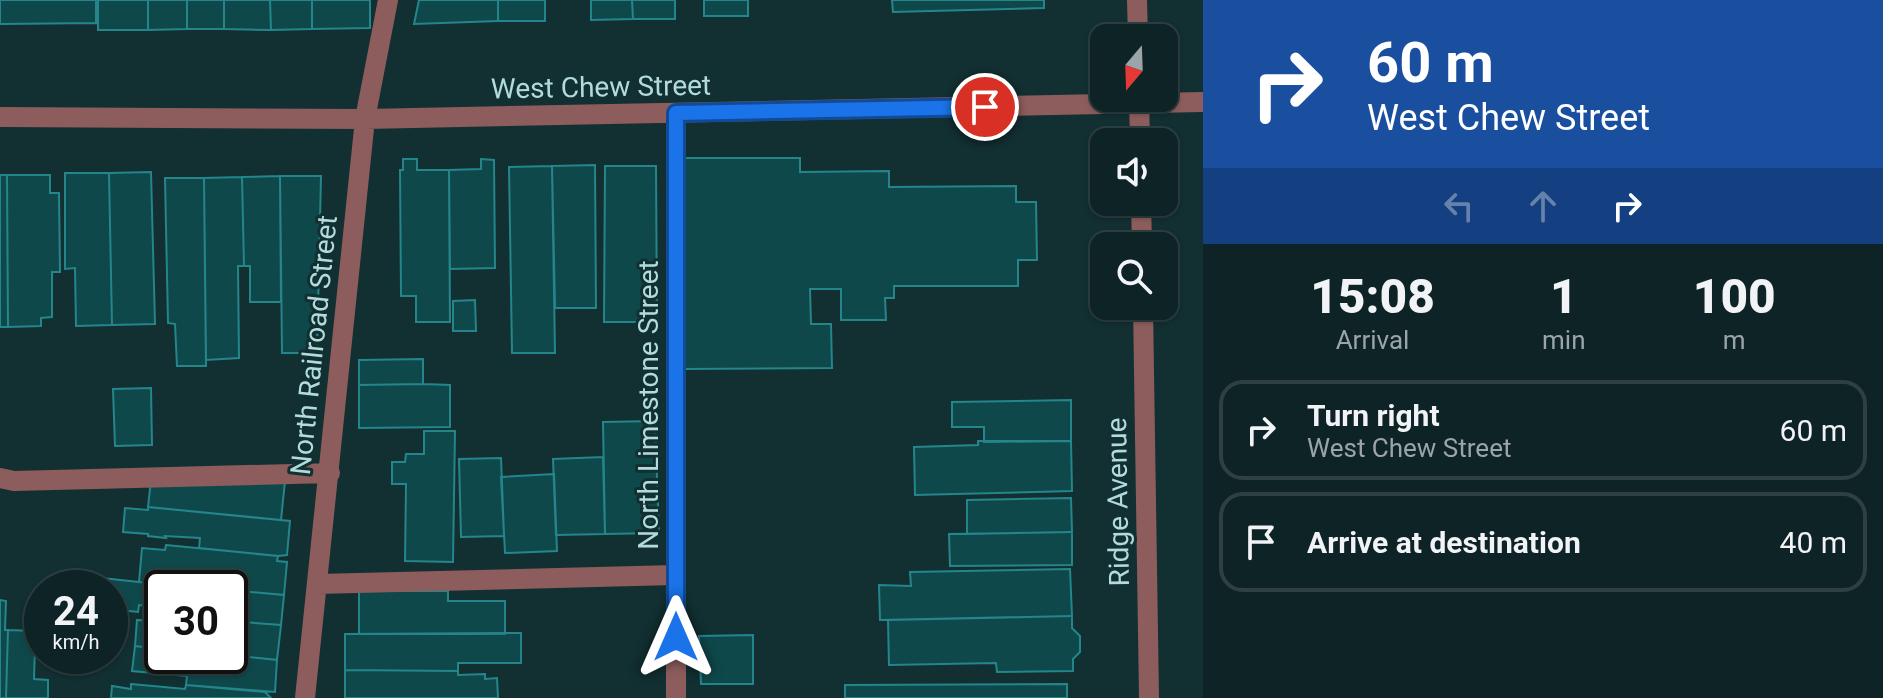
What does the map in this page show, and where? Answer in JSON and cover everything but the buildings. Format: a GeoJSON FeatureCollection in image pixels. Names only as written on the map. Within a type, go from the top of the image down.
{"type":"FeatureCollection","features":[{"type":"Feature","properties":{"kind":"street","name":"North Railroad Street"},"geometry":{"type":"LineString","coordinates":[[305,698],[365,119],[388,0]]}},
{"type":"Feature","properties":{"kind":"street"},"geometry":{"type":"LineString","coordinates":[[1137,0],[1138,24]]}},
{"type":"Feature","properties":{"kind":"street","name":"West Chew Street"},"geometry":{"type":"LineString","coordinates":[[0,117],[365,119],[1090,102]]}},
{"type":"Feature","properties":{"kind":"street","name":"West Chew Street"},"geometry":{"type":"LineString","coordinates":[[1178,102],[1203,102]]}},
{"type":"Feature","properties":{"kind":"street","name":"North Limestone Street"},"geometry":{"type":"LineString","coordinates":[[676,113],[676,698]]}},
{"type":"Feature","properties":{"kind":"street","name":"Ridge Avenue"},"geometry":{"type":"LineString","coordinates":[[1143,320],[1149,698]]}},
{"type":"Feature","properties":{"kind":"street"},"geometry":{"type":"LineString","coordinates":[[0,478],[14,481],[330,473]]}},
{"type":"Feature","properties":{"kind":"street"},"geometry":{"type":"LineString","coordinates":[[317,584],[675,575]]}},
{"type":"Feature","properties":{"kind":"route"},"geometry":{"type":"LineString","coordinates":[[676,637],[676,113],[985,107]]}}]}
